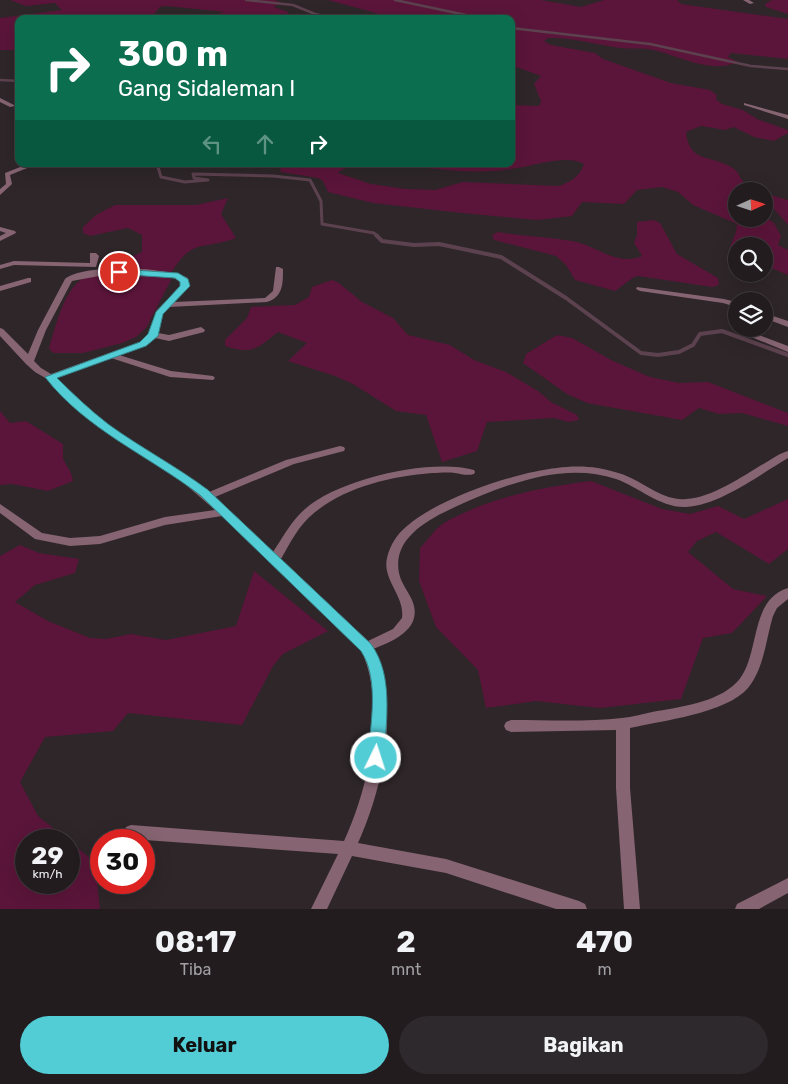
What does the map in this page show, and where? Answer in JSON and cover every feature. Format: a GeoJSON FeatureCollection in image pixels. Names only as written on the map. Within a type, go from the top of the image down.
{"type":"FeatureCollection","features":[{"type":"Feature","properties":{"kind":"street"},"geometry":{"type":"LineString","coordinates":[[745,0],[752,3]]}},
{"type":"Feature","properties":{"kind":"street"},"geometry":{"type":"LineString","coordinates":[[0,100],[12,106]]}},
{"type":"Feature","properties":{"kind":"street"},"geometry":{"type":"LineString","coordinates":[[746,104],[788,117]]}},
{"type":"Feature","properties":{"kind":"street"},"geometry":{"type":"LineString","coordinates":[[0,193],[9,184],[7,174],[23,167]]}},
{"type":"Feature","properties":{"kind":"street"},"geometry":{"type":"LineString","coordinates":[[0,229],[15,234],[0,239]]}},
{"type":"Feature","properties":{"kind":"street"},"geometry":{"type":"LineString","coordinates":[[29,362],[35,344],[65,283],[91,269],[95,256],[93,255]]}},
{"type":"Feature","properties":{"kind":"street"},"geometry":{"type":"LineString","coordinates":[[0,267],[14,262],[178,276],[185,280],[185,286],[165,305],[159,314],[153,336]]}},
{"type":"Feature","properties":{"kind":"street"},"geometry":{"type":"LineString","coordinates":[[165,305],[267,300],[272,298],[278,291],[279,268]]}},
{"type":"Feature","properties":{"kind":"street"},"geometry":{"type":"LineString","coordinates":[[0,290],[28,280]]}},
{"type":"Feature","properties":{"kind":"street"},"geometry":{"type":"LineString","coordinates":[[640,289],[728,302]]}},
{"type":"Feature","properties":{"kind":"street"},"geometry":{"type":"LineString","coordinates":[[773,318],[788,324]]}},
{"type":"Feature","properties":{"kind":"street"},"geometry":{"type":"LineString","coordinates":[[50,377],[137,346],[153,336],[169,338],[201,330]]}},
{"type":"Feature","properties":{"kind":"street"},"geometry":{"type":"LineString","coordinates":[[0,331],[29,362],[50,377],[81,408],[106,428],[182,476],[208,496],[366,648],[372,656],[378,681],[379,707],[376,758],[358,824],[319,909]]}},
{"type":"Feature","properties":{"kind":"street"},"geometry":{"type":"LineString","coordinates":[[756,337],[788,349]]}},
{"type":"Feature","properties":{"kind":"street"},"geometry":{"type":"LineString","coordinates":[[108,355],[170,374],[210,378]]}},
{"type":"Feature","properties":{"kind":"street"},"geometry":{"type":"LineString","coordinates":[[208,496],[290,462],[340,449]]}},
{"type":"Feature","properties":{"kind":"street"},"geometry":{"type":"LineString","coordinates":[[366,648],[398,633],[409,617],[409,608],[393,573],[394,551],[399,541],[415,524],[452,504],[538,474],[577,470],[610,474],[675,502],[694,502],[718,492],[788,454]]}},
{"type":"Feature","properties":{"kind":"street"},"geometry":{"type":"LineString","coordinates":[[274,559],[310,510],[349,489],[397,475],[452,468],[470,472]]}},
{"type":"Feature","properties":{"kind":"street"},"geometry":{"type":"LineString","coordinates":[[0,508],[39,536],[70,542],[100,540],[165,521],[224,512]]}},
{"type":"Feature","properties":{"kind":"street"},"geometry":{"type":"LineString","coordinates":[[511,726],[623,724],[664,717],[703,705],[738,690],[752,668],[764,623],[772,605],[788,592]]}},
{"type":"Feature","properties":{"kind":"street"},"geometry":{"type":"LineString","coordinates":[[623,724],[623,788],[632,909]]}},
{"type":"Feature","properties":{"kind":"street"},"geometry":{"type":"LineString","coordinates":[[155,834],[348,848],[446,866],[579,909]]}},
{"type":"Feature","properties":{"kind":"street"},"geometry":{"type":"LineString","coordinates":[[744,909],[788,885]]}},
{"type":"Feature","properties":{"kind":"shaded area"},"geometry":{"type":"Polygon","coordinates":[[[10,0],[274,0],[281,2],[274,7],[288,12],[289,15],[214,15],[225,12],[166,6],[160,7],[153,15],[23,15],[62,10],[55,3],[26,6],[10,0]]]}},
{"type":"Feature","properties":{"kind":"shaded area"},"geometry":{"type":"Polygon","coordinates":[[[328,0],[541,0],[581,7],[604,0],[677,0],[681,4],[788,19],[788,59],[731,53],[728,57],[738,62],[715,66],[704,65],[648,49],[621,48],[567,39],[548,38],[544,41],[551,45],[595,53],[603,59],[671,83],[710,90],[717,95],[716,99],[722,104],[743,110],[757,119],[788,130],[788,133],[774,141],[754,137],[734,127],[725,130],[701,126],[686,132],[691,149],[696,154],[735,169],[743,182],[728,182],[728,220],[693,205],[678,192],[662,187],[637,190],[624,204],[582,202],[572,216],[537,220],[373,203],[328,192],[323,181],[318,178],[281,172],[280,168],[282,167],[350,167],[338,173],[371,184],[406,189],[435,190],[463,182],[559,186],[574,178],[584,164],[569,160],[486,171],[422,167],[515,167],[515,105],[539,106],[541,101],[534,84],[541,76],[515,66],[515,15],[383,15],[328,0]]]}},
{"type":"Feature","properties":{"kind":"shaded area"},"geometry":{"type":"Polygon","coordinates":[[[772,0],[788,0],[788,14],[766,7],[765,4],[772,0]]]}},
{"type":"Feature","properties":{"kind":"shaded area"},"geometry":{"type":"Polygon","coordinates":[[[15,16],[15,50],[0,50],[0,18],[15,16]]]}},
{"type":"Feature","properties":{"kind":"shaded area"},"geometry":{"type":"Polygon","coordinates":[[[773,196],[788,200],[788,225],[774,209],[773,196]]]}},
{"type":"Feature","properties":{"kind":"shaded area"},"geometry":{"type":"Polygon","coordinates":[[[228,198],[221,214],[236,238],[198,247],[184,255],[169,276],[171,280],[146,328],[136,337],[122,343],[83,353],[54,353],[51,351],[49,348],[59,317],[74,286],[82,279],[91,275],[110,275],[116,264],[142,252],[142,235],[128,228],[90,236],[83,233],[83,227],[96,215],[115,205],[196,205],[228,198]]]}},
{"type":"Feature","properties":{"kind":"shaded area"},"geometry":{"type":"Polygon","coordinates":[[[654,220],[660,223],[677,254],[718,278],[719,285],[712,287],[638,276],[615,291],[575,280],[566,265],[556,256],[494,240],[492,235],[498,232],[572,241],[615,257],[633,259],[642,256],[634,243],[637,235],[637,222],[654,220]]]}},
{"type":"Feature","properties":{"kind":"shaded area"},"geometry":{"type":"Polygon","coordinates":[[[774,223],[781,236],[778,245],[788,250],[788,275],[773,269],[773,237],[734,237],[736,228],[772,228],[774,223]]]}},
{"type":"Feature","properties":{"kind":"shaded area"},"geometry":{"type":"Polygon","coordinates":[[[332,280],[339,283],[362,302],[393,318],[408,335],[450,345],[474,360],[506,372],[538,391],[551,402],[577,415],[579,420],[569,422],[554,418],[487,422],[477,451],[442,462],[426,415],[396,411],[353,384],[335,376],[288,361],[307,343],[278,332],[260,346],[248,350],[225,346],[225,340],[247,318],[251,307],[295,305],[309,297],[312,287],[332,280]]]}},
{"type":"Feature","properties":{"kind":"shaded area"},"geometry":{"type":"Polygon","coordinates":[[[557,335],[572,338],[613,361],[650,377],[679,383],[708,382],[788,413],[788,426],[742,413],[719,414],[699,408],[682,420],[587,403],[567,394],[523,363],[526,354],[557,335]]]}},
{"type":"Feature","properties":{"kind":"shaded area"},"geometry":{"type":"Polygon","coordinates":[[[0,411],[10,423],[26,421],[63,444],[63,459],[73,481],[48,491],[12,484],[0,485],[0,411]]]}},
{"type":"Feature","properties":{"kind":"shaded area"},"geometry":{"type":"Polygon","coordinates":[[[591,481],[662,509],[690,514],[718,506],[744,519],[788,499],[788,549],[769,564],[716,532],[697,541],[688,552],[733,589],[767,596],[732,633],[703,638],[681,699],[600,708],[536,701],[486,708],[478,670],[436,627],[419,581],[420,548],[441,525],[478,507],[534,490],[591,481]]]}},
{"type":"Feature","properties":{"kind":"shaded area"},"geometry":{"type":"Polygon","coordinates":[[[20,545],[39,553],[79,559],[75,573],[35,585],[15,602],[48,621],[90,638],[106,639],[131,634],[166,640],[236,626],[254,571],[328,631],[283,654],[273,666],[242,725],[128,713],[113,731],[45,737],[20,782],[38,816],[54,829],[15,829],[15,894],[80,894],[80,850],[90,858],[90,894],[98,894],[100,909],[0,909],[0,556],[20,545]]]}},
{"type":"Feature","properties":{"kind":"waterway"},"geometry":{"type":"LineString","coordinates":[[246,0],[293,5],[320,15]]}},
{"type":"Feature","properties":{"kind":"waterway"},"geometry":{"type":"LineString","coordinates":[[395,0],[466,15]]}},
{"type":"Feature","properties":{"kind":"waterway"},"geometry":{"type":"LineString","coordinates":[[515,28],[650,44],[751,66],[788,69]]}},
{"type":"Feature","properties":{"kind":"waterway"},"geometry":{"type":"LineString","coordinates":[[0,80],[15,81]]}},
{"type":"Feature","properties":{"kind":"waterway"},"geometry":{"type":"LineString","coordinates":[[158,167],[161,177],[185,182],[208,180],[194,178],[193,174],[273,176],[310,180],[321,201],[322,224],[374,233],[382,241],[414,245],[439,244],[501,257],[566,298],[641,353],[658,355],[679,352],[693,345],[700,334],[722,331],[788,355]]}},
{"type":"Feature","properties":{"kind":"route"},"geometry":{"type":"LineString","coordinates":[[119,272],[165,273],[178,276],[185,280],[186,283],[159,314],[153,336],[143,344],[50,377],[81,408],[106,428],[154,457],[204,493],[366,648],[372,656],[378,681],[379,707],[376,758]]}}]}
